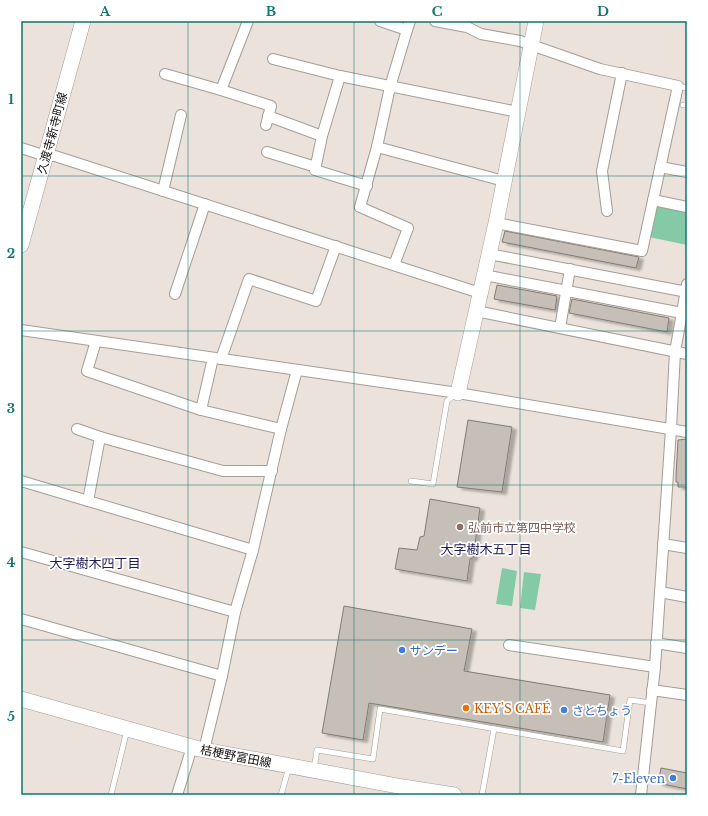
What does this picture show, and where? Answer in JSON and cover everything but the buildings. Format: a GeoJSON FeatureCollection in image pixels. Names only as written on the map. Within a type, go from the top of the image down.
{"type":"FeatureCollection","features":[{"type":"Feature","properties":{"kind":"main road","name":"久渡寺新寺町線"},"geometry":{"type":"LineString","coordinates":[[21,245],[83,21]]}},
{"type":"Feature","properties":{"kind":"main road"},"geometry":{"type":"LineString","coordinates":[[458,393],[496,222],[536,21]]}},
{"type":"Feature","properties":{"kind":"main road","name":"桔梗野富田線"},"geometry":{"type":"LineString","coordinates":[[21,699],[198,749],[454,795]]}},
{"type":"Feature","properties":{"kind":"street"},"geometry":{"type":"LineString","coordinates":[[221,90],[248,21]]}},
{"type":"Feature","properties":{"kind":"street"},"geometry":{"type":"LineString","coordinates":[[380,21],[409,25],[390,87],[377,147],[360,207],[408,228],[394,265]]}},
{"type":"Feature","properties":{"kind":"street"},"geometry":{"type":"LineString","coordinates":[[435,21],[467,27],[481,34],[520,41],[600,69],[682,87],[660,167],[642,251],[496,222]]}},
{"type":"Feature","properties":{"kind":"street"},"geometry":{"type":"LineString","coordinates":[[273,59],[390,87],[518,112]]}},
{"type":"Feature","properties":{"kind":"street"},"geometry":{"type":"LineString","coordinates":[[607,211],[602,171],[622,73]]}},
{"type":"Feature","properties":{"kind":"street"},"geometry":{"type":"LineString","coordinates":[[165,74],[271,106],[267,121],[322,136]]}},
{"type":"Feature","properties":{"kind":"street"},"geometry":{"type":"LineString","coordinates":[[340,76],[322,136],[315,170],[367,186]]}},
{"type":"Feature","properties":{"kind":"street"},"geometry":{"type":"LineString","coordinates":[[163,191],[181,115]]}},
{"type":"Feature","properties":{"kind":"street"},"geometry":{"type":"LineString","coordinates":[[377,147],[504,181]]}},
{"type":"Feature","properties":{"kind":"street"},"geometry":{"type":"LineString","coordinates":[[21,148],[46,156],[55,156],[480,292]]}},
{"type":"Feature","properties":{"kind":"street"},"geometry":{"type":"LineString","coordinates":[[267,152],[316,167]]}},
{"type":"Feature","properties":{"kind":"street"},"geometry":{"type":"LineString","coordinates":[[660,167],[687,172]]}},
{"type":"Feature","properties":{"kind":"street"},"geometry":{"type":"LineString","coordinates":[[653,200],[687,207]]}},
{"type":"Feature","properties":{"kind":"street"},"geometry":{"type":"LineString","coordinates":[[175,294],[205,204]]}},
{"type":"Feature","properties":{"kind":"street"},"geometry":{"type":"LineString","coordinates":[[201,410],[217,358],[249,279],[316,301],[336,246]]}},
{"type":"Feature","properties":{"kind":"street"},"geometry":{"type":"LineString","coordinates":[[489,254],[687,289],[675,352],[655,667],[641,795]]}},
{"type":"Feature","properties":{"kind":"street"},"geometry":{"type":"LineString","coordinates":[[560,328],[570,269]]}},
{"type":"Feature","properties":{"kind":"street"},"geometry":{"type":"LineString","coordinates":[[484,275],[682,313]]}},
{"type":"Feature","properties":{"kind":"street"},"geometry":{"type":"LineString","coordinates":[[476,311],[687,354]]}},
{"type":"Feature","properties":{"kind":"street"},"geometry":{"type":"LineString","coordinates":[[21,330],[458,393],[687,432]]}},
{"type":"Feature","properties":{"kind":"street"},"geometry":{"type":"LineString","coordinates":[[96,341],[87,371],[201,410],[281,429]]}},
{"type":"Feature","properties":{"kind":"street"},"geometry":{"type":"LineString","coordinates":[[176,795],[198,749],[222,676],[235,612],[253,550],[281,429],[297,370]]}},
{"type":"Feature","properties":{"kind":"street"},"geometry":{"type":"LineString","coordinates":[[77,429],[100,437],[223,471],[272,471]]}},
{"type":"Feature","properties":{"kind":"street"},"geometry":{"type":"LineString","coordinates":[[88,501],[100,437]]}},
{"type":"Feature","properties":{"kind":"street"},"geometry":{"type":"LineString","coordinates":[[21,481],[253,550]]}},
{"type":"Feature","properties":{"kind":"street"},"geometry":{"type":"LineString","coordinates":[[663,544],[687,548]]}},
{"type":"Feature","properties":{"kind":"street"},"geometry":{"type":"LineString","coordinates":[[21,552],[235,612]]}},
{"type":"Feature","properties":{"kind":"street"},"geometry":{"type":"LineString","coordinates":[[660,592],[687,597]]}},
{"type":"Feature","properties":{"kind":"street"},"geometry":{"type":"LineString","coordinates":[[21,618],[222,676]]}},
{"type":"Feature","properties":{"kind":"street"},"geometry":{"type":"LineString","coordinates":[[656,643],[687,648]]}},
{"type":"Feature","properties":{"kind":"street"},"geometry":{"type":"LineString","coordinates":[[509,645],[655,667]]}},
{"type":"Feature","properties":{"kind":"street"},"geometry":{"type":"LineString","coordinates":[[652,690],[687,695]]}},
{"type":"Feature","properties":{"kind":"lane"},"geometry":{"type":"LineString","coordinates":[[411,481],[433,484],[447,401],[458,393]]}},
{"type":"Feature","properties":{"kind":"lane"},"geometry":{"type":"LineString","coordinates":[[314,770],[317,750],[372,759],[380,709],[623,751],[630,700],[651,704]]}},
{"type":"Feature","properties":{"kind":"lane"},"geometry":{"type":"LineString","coordinates":[[111,795],[127,729]]}},
{"type":"Feature","properties":{"kind":"lane"},"geometry":{"type":"LineString","coordinates":[[482,795],[494,729]]}},
{"type":"Feature","properties":{"kind":"lane"},"geometry":{"type":"LineString","coordinates":[[281,795],[289,766]]}},
{"type":"Feature","properties":{"kind":"green space"},"geometry":{"type":"Polygon","coordinates":[[[656,205],[687,212],[687,245],[649,237],[656,205]]]}},
{"type":"Feature","properties":{"kind":"green space"},"geometry":{"type":"Polygon","coordinates":[[[502,568],[517,571],[512,606],[496,604],[502,568]]]}},
{"type":"Feature","properties":{"kind":"green space"},"geometry":{"type":"Polygon","coordinates":[[[524,572],[541,574],[535,610],[520,608],[524,572]]]}},
{"type":"Feature","properties":{"kind":"place","name":"弘前市立第四中学校"},"geometry":{"type":"Point","coordinates":[460,527]}},
{"type":"Feature","properties":{"kind":"place","name":"サンデー"},"geometry":{"type":"Point","coordinates":[402,650]}},
{"type":"Feature","properties":{"kind":"place","name":"KEY’S CAFÉ"},"geometry":{"type":"Point","coordinates":[466,708]}},
{"type":"Feature","properties":{"kind":"place","name":"さとちょう"},"geometry":{"type":"Point","coordinates":[564,710]}},
{"type":"Feature","properties":{"kind":"place","name":"7-Eleven"},"geometry":{"type":"Point","coordinates":[673,778]}},
{"type":"Feature","properties":{"kind":"district","name":"大字樹木五丁目"},"geometry":{"type":"Point","coordinates":[486,549]}},
{"type":"Feature","properties":{"kind":"district","name":"大字樹木四丁目"},"geometry":{"type":"Point","coordinates":[95,563]}}]}
